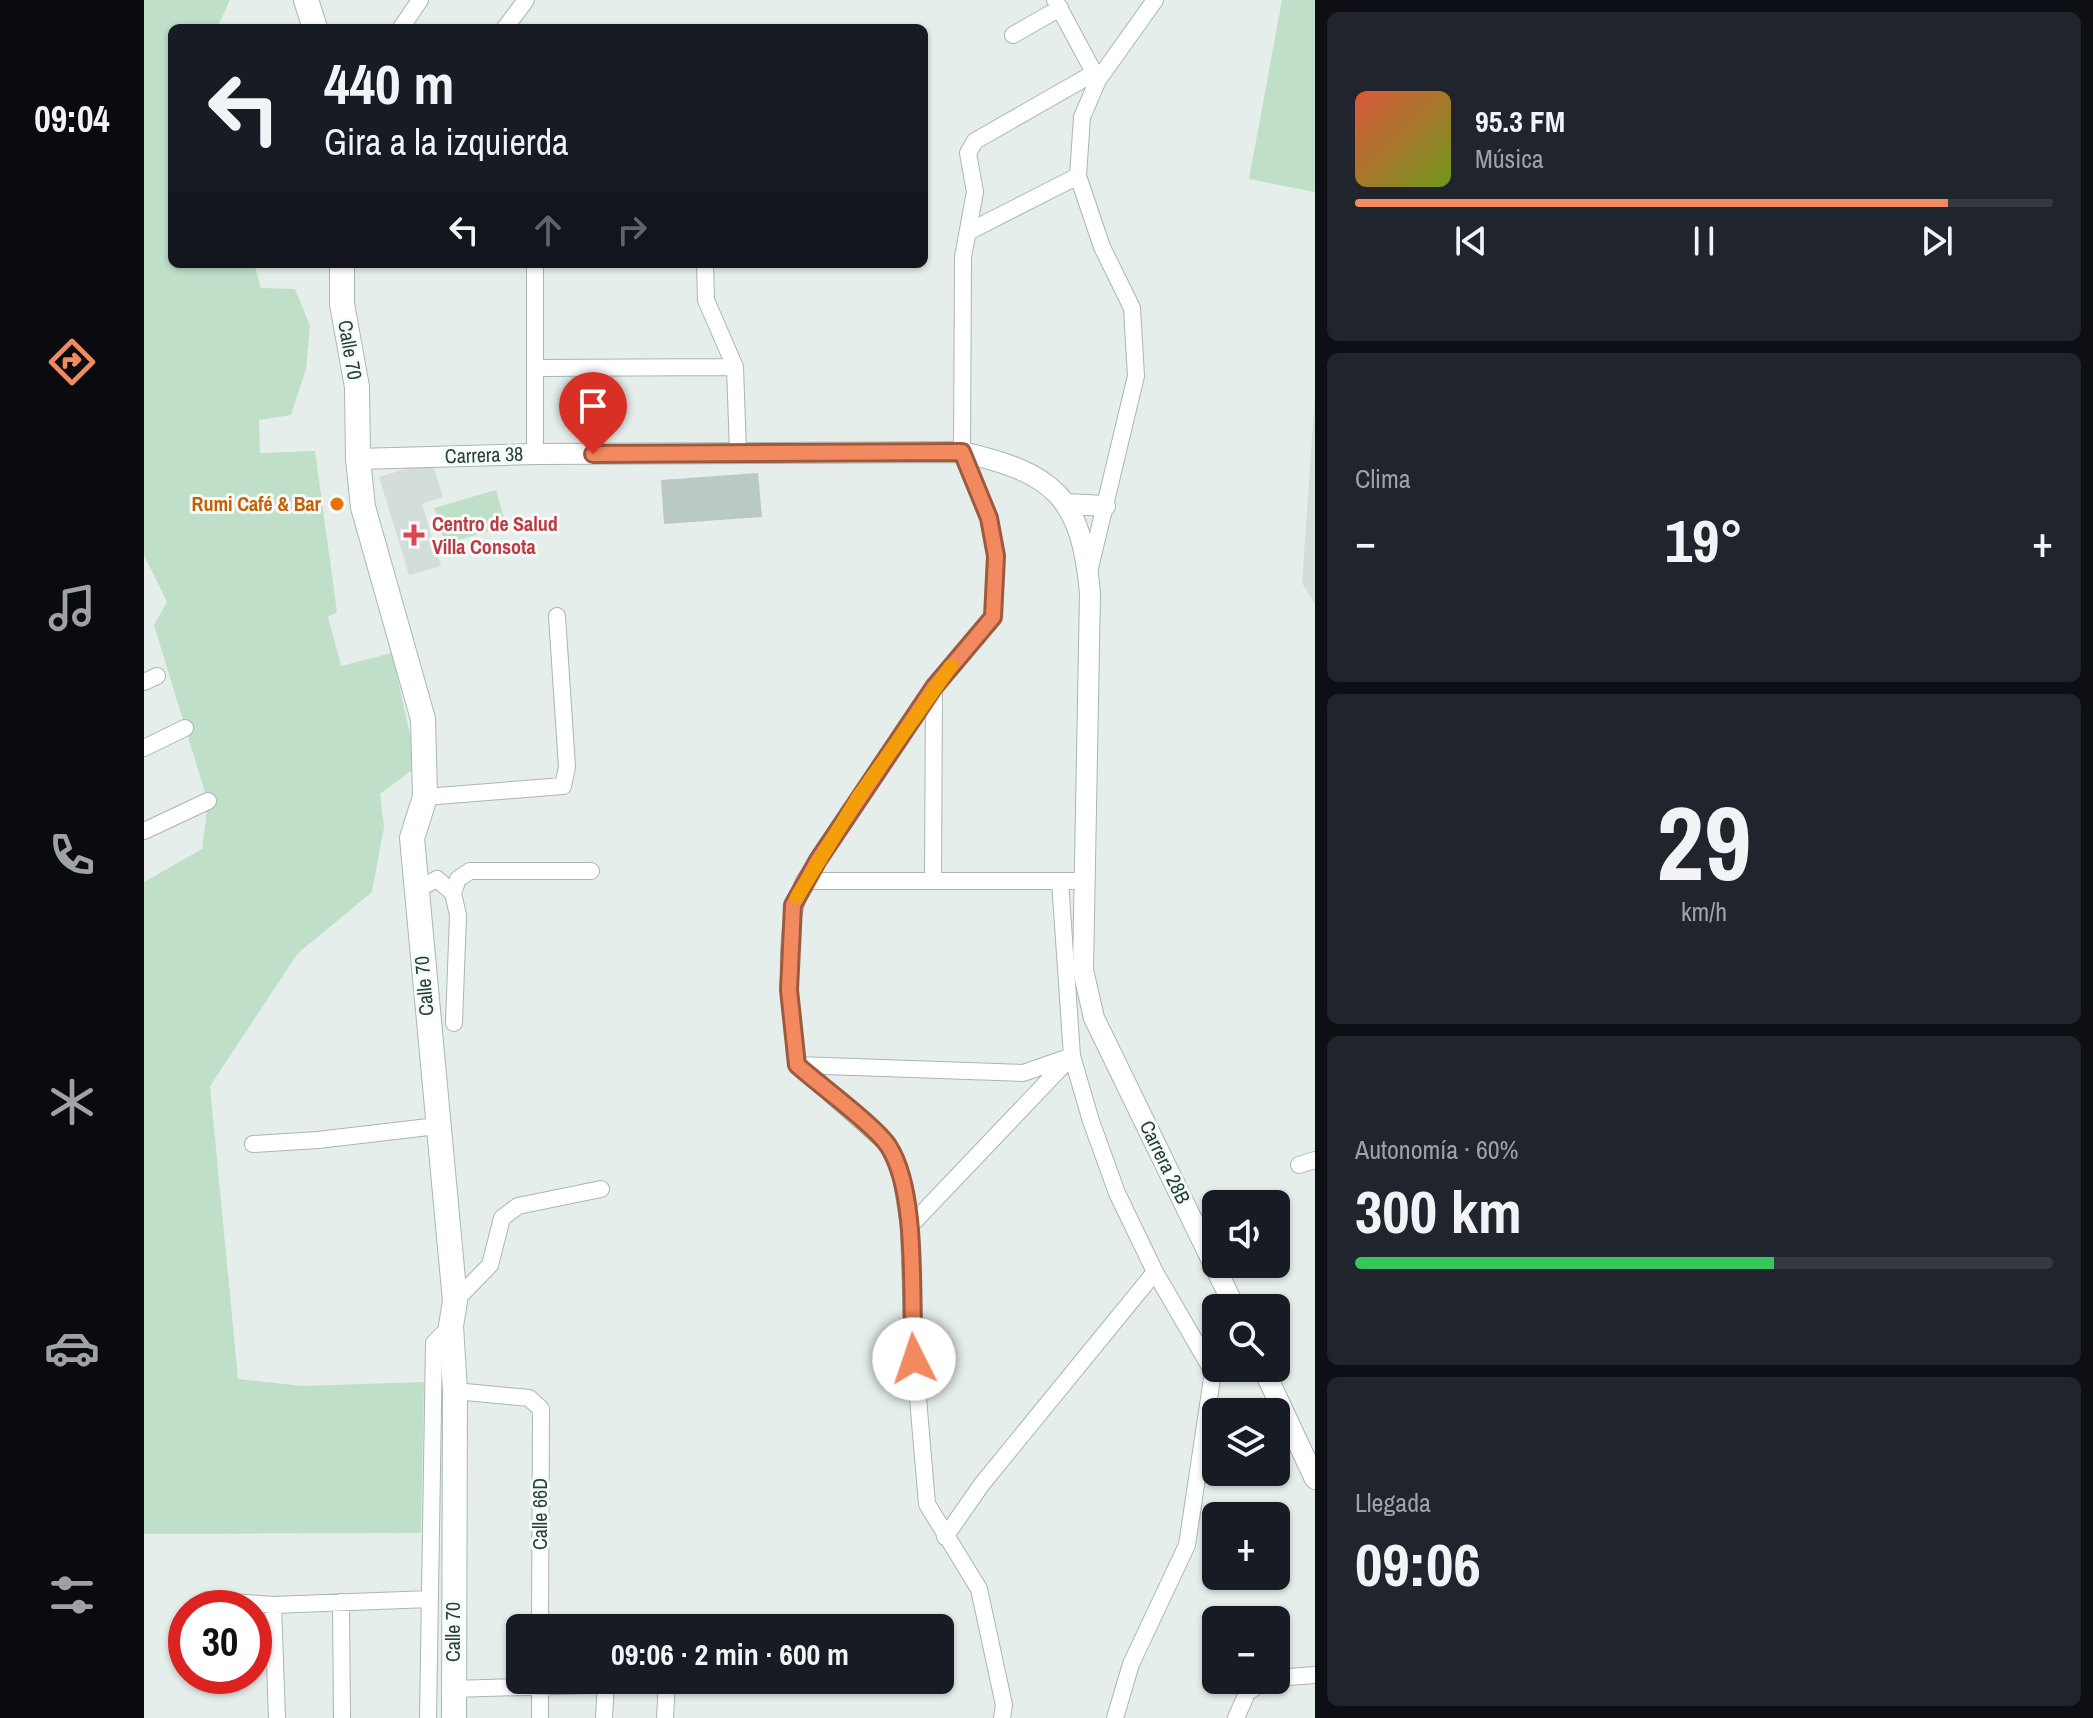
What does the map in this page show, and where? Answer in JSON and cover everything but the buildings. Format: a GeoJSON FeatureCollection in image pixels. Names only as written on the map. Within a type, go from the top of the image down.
{"type":"FeatureCollection","features":[{"type":"Feature","properties":{"kind":"main road","name":"Calle 70"},"geometry":{"type":"LineString","coordinates":[[342,268],[342,304],[357,387],[358,459],[363,507],[423,719],[425,797],[412,838],[455,1301],[451,1326],[455,1391],[454,1718]]}},
{"type":"Feature","properties":{"kind":"street"},"geometry":{"type":"LineString","coordinates":[[404,24],[420,0]]}},
{"type":"Feature","properties":{"kind":"street"},"geometry":{"type":"LineString","coordinates":[[508,24],[526,0]]}},
{"type":"Feature","properties":{"kind":"street"},"geometry":{"type":"LineString","coordinates":[[1089,574],[1136,376],[1132,308],[1102,247],[1078,176],[1082,117],[1096,76],[1155,0]]}},
{"type":"Feature","properties":{"kind":"street"},"geometry":{"type":"LineString","coordinates":[[1013,35],[1058,4],[1096,76]]}},
{"type":"Feature","properties":{"kind":"street"},"geometry":{"type":"LineString","coordinates":[[1002,1718],[1004,1705],[979,1589],[927,1504],[912,1328],[909,1227],[901,1175],[888,1145],[797,1065],[789,990],[793,905],[804,881],[934,687],[993,617],[996,556],[989,518],[962,452],[963,257],[975,192],[968,153],[975,141],[1096,76]]}},
{"type":"Feature","properties":{"kind":"street"},"geometry":{"type":"LineString","coordinates":[[970,231],[1078,176]]}},
{"type":"Feature","properties":{"kind":"street"},"geometry":{"type":"LineString","coordinates":[[535,268],[535,454]]}},
{"type":"Feature","properties":{"kind":"street"},"geometry":{"type":"LineString","coordinates":[[705,268],[706,300],[735,367],[738,452]]}},
{"type":"Feature","properties":{"kind":"street"},"geometry":{"type":"LineString","coordinates":[[536,368],[735,367]]}},
{"type":"Feature","properties":{"kind":"street","name":"Carrera 38"},"geometry":{"type":"LineString","coordinates":[[358,459],[535,454],[738,452],[851,455],[962,452],[1024,469],[1048,482],[1066,504]]}},
{"type":"Feature","properties":{"kind":"street"},"geometry":{"type":"LineString","coordinates":[[1066,504],[1105,506]]}},
{"type":"Feature","properties":{"kind":"street","name":"Carrera 28B"},"geometry":{"type":"LineString","coordinates":[[1066,504],[1089,574],[1090,689],[1083,970],[1094,1018],[1228,1294]]}},
{"type":"Feature","properties":{"kind":"street"},"geometry":{"type":"LineString","coordinates":[[425,797],[563,786],[567,767],[557,616]]}},
{"type":"Feature","properties":{"kind":"street"},"geometry":{"type":"LineString","coordinates":[[933,881],[934,687]]}},
{"type":"Feature","properties":{"kind":"street"},"geometry":{"type":"LineString","coordinates":[[144,748],[185,728]]}},
{"type":"Feature","properties":{"kind":"street"},"geometry":{"type":"LineString","coordinates":[[144,831],[208,801]]}},
{"type":"Feature","properties":{"kind":"street"},"geometry":{"type":"LineString","coordinates":[[454,1023],[458,915],[453,893],[458,879],[470,871],[591,871]]}},
{"type":"Feature","properties":{"kind":"street"},"geometry":{"type":"LineString","coordinates":[[416,890],[437,879],[453,893]]}},
{"type":"Feature","properties":{"kind":"street"},"geometry":{"type":"LineString","coordinates":[[804,881],[1083,881]]}},
{"type":"Feature","properties":{"kind":"street"},"geometry":{"type":"LineString","coordinates":[[1060,881],[1072,1056],[1117,1193],[1155,1272],[1213,1372],[1187,1545],[1131,1664],[1115,1718]]}},
{"type":"Feature","properties":{"kind":"street"},"geometry":{"type":"LineString","coordinates":[[797,1065],[1023,1073],[1072,1056]]}},
{"type":"Feature","properties":{"kind":"street"},"geometry":{"type":"LineString","coordinates":[[909,1227],[1072,1056]]}},
{"type":"Feature","properties":{"kind":"street"},"geometry":{"type":"LineString","coordinates":[[253,1144],[437,1126]]}},
{"type":"Feature","properties":{"kind":"street"},"geometry":{"type":"LineString","coordinates":[[455,1301],[490,1265],[502,1218],[518,1206],[601,1189]]}},
{"type":"Feature","properties":{"kind":"street"},"geometry":{"type":"LineString","coordinates":[[945,1537],[982,1484],[1155,1272]]}},
{"type":"Feature","properties":{"kind":"street"},"geometry":{"type":"LineString","coordinates":[[428,1718],[434,1343],[451,1326]]}},
{"type":"Feature","properties":{"kind":"street"},"geometry":{"type":"LineString","coordinates":[[1270,1382],[1315,1479]]}},
{"type":"Feature","properties":{"kind":"street","name":"Calle 66D"},"geometry":{"type":"LineString","coordinates":[[455,1391],[529,1398],[537,1401],[541,1409],[540,1614]]}},
{"type":"Feature","properties":{"kind":"street"},"geometry":{"type":"LineString","coordinates":[[277,1718],[273,1605],[430,1599]]}},
{"type":"Feature","properties":{"kind":"street"},"geometry":{"type":"LineString","coordinates":[[341,1602],[342,1718]]}},
{"type":"Feature","properties":{"kind":"street"},"geometry":{"type":"LineString","coordinates":[[1290,1677],[1315,1675]]}},
{"type":"Feature","properties":{"kind":"street"},"geometry":{"type":"LineString","coordinates":[[453,1689],[506,1685]]}},
{"type":"Feature","properties":{"kind":"street"},"geometry":{"type":"LineString","coordinates":[[540,1694],[540,1718]]}},
{"type":"Feature","properties":{"kind":"street"},"geometry":{"type":"LineString","coordinates":[[604,1718],[605,1694]]}},
{"type":"Feature","properties":{"kind":"street"},"geometry":{"type":"LineString","coordinates":[[665,1718],[666,1694]]}},
{"type":"Feature","properties":{"kind":"street"},"geometry":{"type":"LineString","coordinates":[[1236,1718],[1247,1694]]}},
{"type":"Feature","properties":{"kind":"shaded area"},"geometry":{"type":"Polygon","coordinates":[[[1315,395],[1315,604],[1302,583],[1315,395]]]}},
{"type":"Feature","properties":{"kind":"shaded area","name":"Centro de Salud Villa Consota"},"geometry":{"type":"Polygon","coordinates":[[[432,461],[443,497],[422,504],[441,566],[409,575],[379,477],[432,461]]]}},
{"type":"Feature","properties":{"kind":"green space"},"geometry":{"type":"Polygon","coordinates":[[[144,0],[230,0],[219,24],[168,24],[168,268],[255,268],[261,288],[295,289],[310,326],[306,369],[291,415],[259,420],[260,453],[315,451],[337,612],[328,617],[341,666],[392,653],[417,766],[380,794],[384,827],[372,892],[298,953],[210,1086],[238,1379],[302,1386],[424,1382],[421,1533],[144,1534],[144,882],[202,849],[208,802],[154,625],[167,602],[144,555],[144,0]]]}},
{"type":"Feature","properties":{"kind":"green space"},"geometry":{"type":"Polygon","coordinates":[[[1282,0],[1315,0],[1315,192],[1249,179],[1282,0]]]}},
{"type":"Feature","properties":{"kind":"green space"},"geometry":{"type":"Polygon","coordinates":[[[496,490],[506,526],[445,544],[434,508],[496,490]]]}},
{"type":"Feature","properties":{"kind":"slow traffic"},"geometry":{"type":"LineString","coordinates":[[797,897],[804,881],[859,796],[951,666]]}},
{"type":"Feature","properties":{"kind":"place","name":"Rumi Café & Bar"},"geometry":{"type":"Point","coordinates":[337,504]}},
{"type":"Feature","properties":{"kind":"place","name":"Centro de Salud Villa Consota"},"geometry":{"type":"Point","coordinates":[414,535]}},
{"type":"Feature","properties":{"kind":"route"},"geometry":{"type":"LineString","coordinates":[[593,454],[962,452],[989,518],[996,556],[993,617],[934,687],[804,881],[793,905],[789,990],[797,1065],[888,1145],[901,1175],[909,1227],[914,1359]]}}]}
